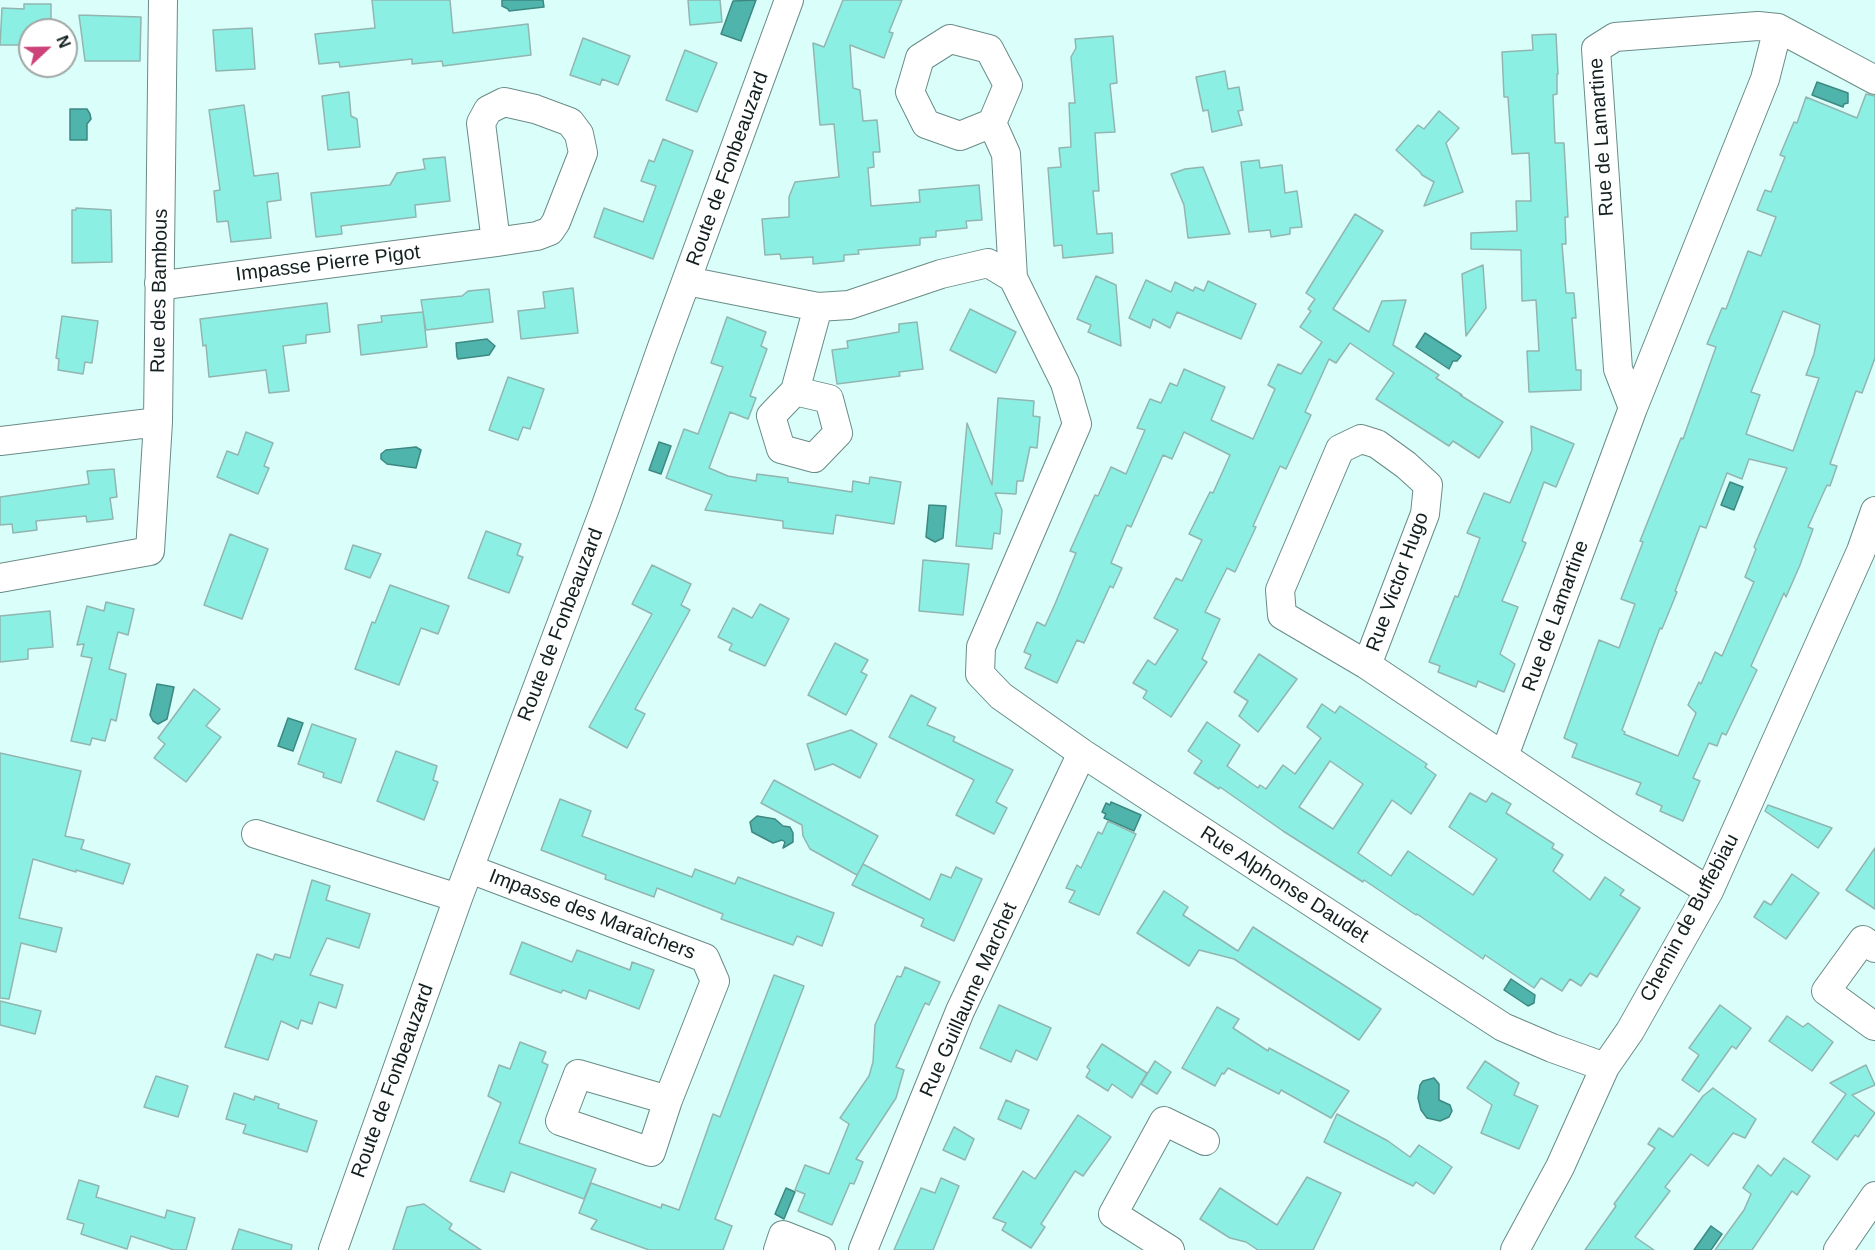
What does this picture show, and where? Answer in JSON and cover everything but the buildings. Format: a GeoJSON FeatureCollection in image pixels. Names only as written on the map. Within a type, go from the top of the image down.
{"type":"FeatureCollection","features":[{"type":"Feature","properties":{"kind":"street","name":"Rue des Bambous"},"geometry":{"type":"LineString","coordinates":[[0,578],[150,551],[158,422],[163,0]]}},
{"type":"Feature","properties":{"kind":"street","name":"Route de Fonbeauzard"},"geometry":{"type":"LineString","coordinates":[[333,1250],[458,898],[605,508],[789,0]]}},
{"type":"Feature","properties":{"kind":"street","name":"Rue de Lamartine"},"geometry":{"type":"LineString","coordinates":[[1633,408],[1618,369],[1596,49],[1615,37],[1758,26],[1778,28],[1875,80]]}},
{"type":"Feature","properties":{"kind":"street","name":"Rue de Lamartine"},"geometry":{"type":"LineString","coordinates":[[1504,756],[1633,408],[1765,79],[1778,28]]}},
{"type":"Feature","properties":{"kind":"street","name":"Impasse Pierre Pigot"},"geometry":{"type":"LineString","coordinates":[[159,283],[172,284],[496,242],[537,236],[550,231],[556,222],[583,153],[579,134],[570,122],[535,109],[504,102],[488,110],[481,123],[496,242]]}},
{"type":"Feature","properties":{"kind":"street"},"geometry":{"type":"LineString","coordinates":[[992,123],[1006,154],[1014,278]]}},
{"type":"Feature","properties":{"kind":"street"},"geometry":{"type":"LineString","coordinates":[[687,281],[818,307],[849,305],[941,274],[988,263],[1014,278]]}},
{"type":"Feature","properties":{"kind":"street","name":"Rue Alphonse Daudet"},"geometry":{"type":"LineString","coordinates":[[1014,278],[1065,383],[1077,424],[981,647],[980,674],[1001,696],[1082,753],[1503,1027],[1605,1067]]}},
{"type":"Feature","properties":{"kind":"street"},"geometry":{"type":"LineString","coordinates":[[795,391],[818,307]]}},
{"type":"Feature","properties":{"kind":"street"},"geometry":{"type":"LineString","coordinates":[[0,441],[158,422]]}},
{"type":"Feature","properties":{"kind":"street","name":"Rue Victor Hugo"},"geometry":{"type":"LineString","coordinates":[[1367,665],[1425,514],[1428,485],[1406,465],[1377,444],[1361,439],[1340,449],[1280,590],[1282,615],[1367,665],[1636,845],[1709,891]]}},
{"type":"Feature","properties":{"kind":"street","name":"Chemin de Buffebiau"},"geometry":{"type":"LineString","coordinates":[[1515,1250],[1560,1167],[1605,1067],[1630,1031],[1709,891],[1868,556],[1875,511]]}},
{"type":"Feature","properties":{"kind":"street","name":"Rue Guillaume Marchet"},"geometry":{"type":"LineString","coordinates":[[864,1250],[960,1011],[1082,753]]}},
{"type":"Feature","properties":{"kind":"street"},"geometry":{"type":"LineString","coordinates":[[256,834],[458,898]]}},
{"type":"Feature","properties":{"kind":"street","name":"Impasse des Maraîchers"},"geometry":{"type":"LineString","coordinates":[[470,869],[705,958],[715,981],[668,1100]]}},
{"type":"Feature","properties":{"kind":"street"},"geometry":{"type":"LineString","coordinates":[[1875,948],[1863,940],[1826,991],[1875,1026],[1873,1037],[1875,1043]]}},
{"type":"Feature","properties":{"kind":"street"},"geometry":{"type":"LineString","coordinates":[[1170,1250],[1113,1214],[1164,1121],[1205,1141]]}},
{"type":"Feature","properties":{"kind":"street"},"geometry":{"type":"LineString","coordinates":[[1838,1250],[1875,1196]]}},
{"type":"Feature","properties":{"kind":"street"},"geometry":{"type":"LineString","coordinates":[[778,1250],[783,1235],[821,1250]]}},
{"type":"Feature","properties":{"kind":"water"},"geometry":{"type":"Polygon","coordinates":[[[502,0],[543,0],[544,7],[509,11],[502,6],[502,0]]]}},
{"type":"Feature","properties":{"kind":"water"},"geometry":{"type":"Polygon","coordinates":[[[756,0],[741,41],[721,34],[733,1],[756,0]]]}},
{"type":"Feature","properties":{"kind":"water"},"geometry":{"type":"Polygon","coordinates":[[[1817,82],[1848,93],[1848,103],[1843,107],[1812,95],[1817,82]]]}},
{"type":"Feature","properties":{"kind":"water"},"geometry":{"type":"Polygon","coordinates":[[[70,109],[87,109],[90,114],[91,119],[87,124],[87,140],[70,140],[70,109]]]}},
{"type":"Feature","properties":{"kind":"water"},"geometry":{"type":"Polygon","coordinates":[[[1425,333],[1461,356],[1457,361],[1453,361],[1449,369],[1416,347],[1425,333]]]}},
{"type":"Feature","properties":{"kind":"water"},"geometry":{"type":"Polygon","coordinates":[[[487,339],[495,346],[489,355],[458,359],[456,343],[487,339]]]}},
{"type":"Feature","properties":{"kind":"water"},"geometry":{"type":"Polygon","coordinates":[[[659,442],[671,446],[661,474],[649,470],[659,442]]]}},
{"type":"Feature","properties":{"kind":"water"},"geometry":{"type":"Polygon","coordinates":[[[416,447],[421,450],[416,468],[387,464],[381,459],[381,454],[386,450],[416,447]]]}},
{"type":"Feature","properties":{"kind":"water"},"geometry":{"type":"Polygon","coordinates":[[[1730,482],[1743,487],[1734,510],[1721,505],[1730,482]]]}},
{"type":"Feature","properties":{"kind":"water"},"geometry":{"type":"Polygon","coordinates":[[[929,505],[946,506],[943,538],[935,542],[926,537],[929,505]]]}},
{"type":"Feature","properties":{"kind":"water"},"geometry":{"type":"Polygon","coordinates":[[[157,684],[174,687],[167,719],[158,724],[150,715],[157,684]]]}},
{"type":"Feature","properties":{"kind":"water"},"geometry":{"type":"Polygon","coordinates":[[[288,718],[303,723],[293,751],[278,746],[288,718]]]}},
{"type":"Feature","properties":{"kind":"water"},"geometry":{"type":"Polygon","coordinates":[[[1111,802],[1141,815],[1134,831],[1104,818],[1106,814],[1102,812],[1106,803],[1110,805],[1111,802]]]}},
{"type":"Feature","properties":{"kind":"water"},"geometry":{"type":"Polygon","coordinates":[[[757,816],[775,819],[783,826],[790,827],[793,842],[783,848],[785,842],[782,840],[773,843],[752,832],[750,822],[757,816]]]}},
{"type":"Feature","properties":{"kind":"water"},"geometry":{"type":"Polygon","coordinates":[[[1511,979],[1535,995],[1534,1003],[1528,1006],[1504,990],[1511,979]]]}},
{"type":"Feature","properties":{"kind":"water"},"geometry":{"type":"Polygon","coordinates":[[[1434,1078],[1439,1084],[1439,1100],[1450,1105],[1452,1111],[1449,1117],[1440,1121],[1427,1118],[1421,1110],[1418,1098],[1423,1081],[1434,1078]]]}},
{"type":"Feature","properties":{"kind":"water"},"geometry":{"type":"Polygon","coordinates":[[[786,1188],[795,1192],[784,1219],[775,1214],[786,1188]]]}},
{"type":"Feature","properties":{"kind":"water"},"geometry":{"type":"Polygon","coordinates":[[[1711,1226],[1722,1234],[1711,1250],[1694,1250],[1711,1226]]]}}]}
